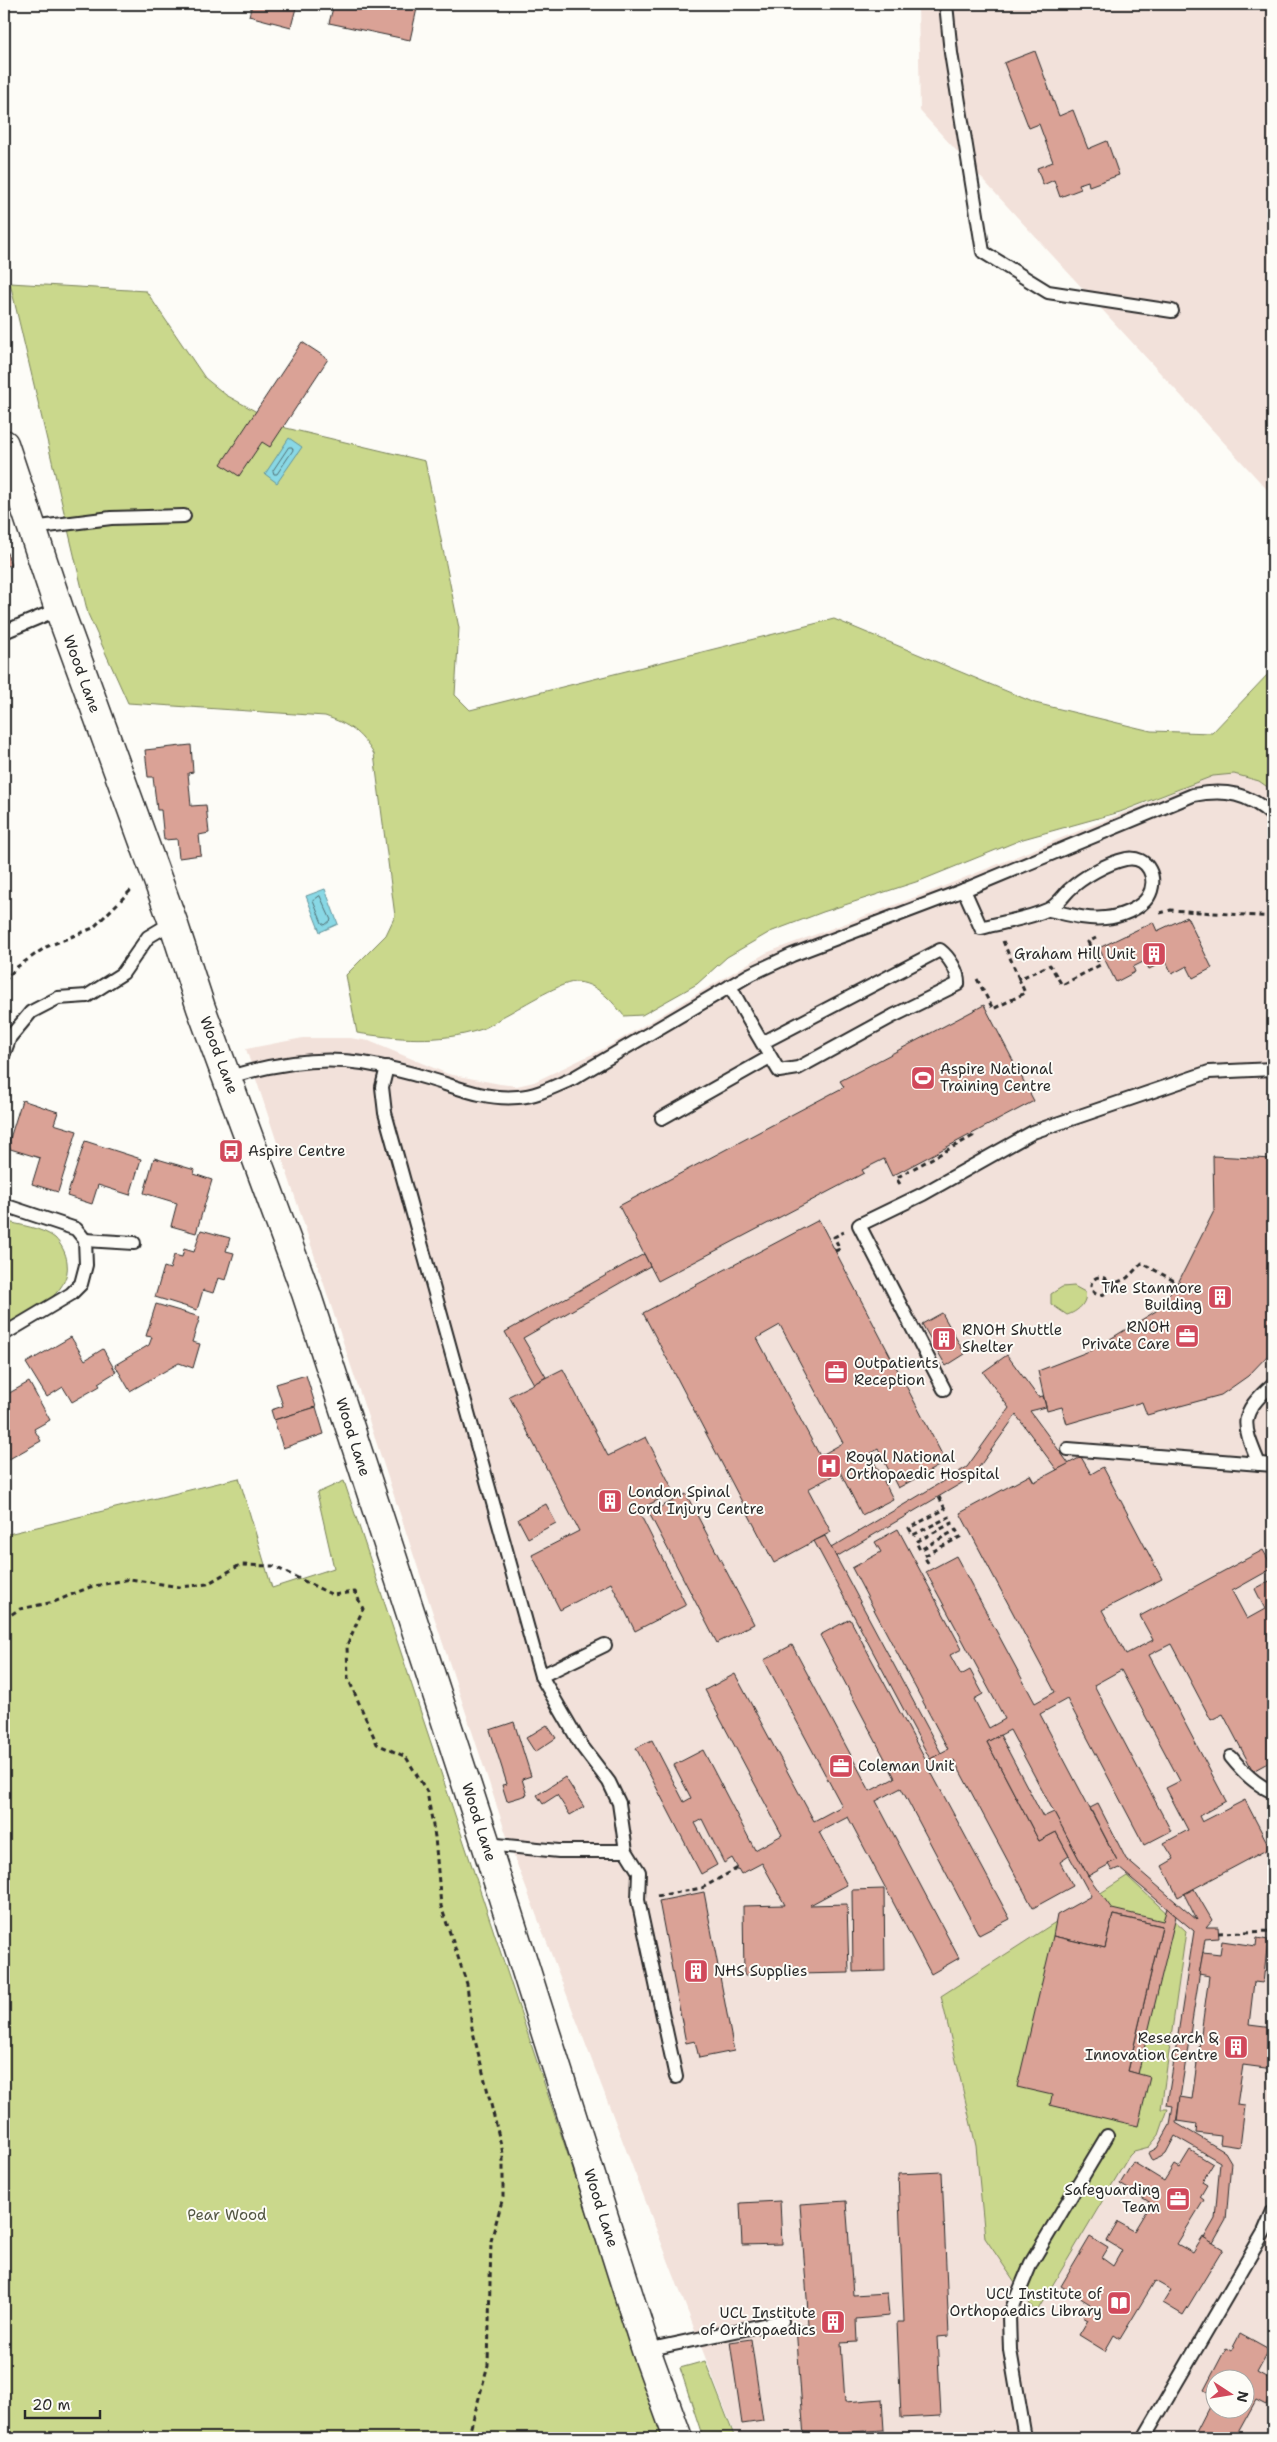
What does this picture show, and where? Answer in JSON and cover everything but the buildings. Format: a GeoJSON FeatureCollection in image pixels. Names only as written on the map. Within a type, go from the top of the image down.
{"type":"FeatureCollection","features":[{"type":"Feature","properties":{"kind":"street","name":"Wood Lane"},"geometry":{"type":"LineString","coordinates":[[4,444],[59,609],[173,922],[201,1008],[229,1077],[309,1302],[486,1844],[646,2350],[678,2438]]}},
{"type":"Feature","properties":{"kind":"lane"},"geometry":{"type":"LineString","coordinates":[[946,4],[951,53],[983,252],[1048,292],[1172,311]]}},
{"type":"Feature","properties":{"kind":"lane"},"geometry":{"type":"LineString","coordinates":[[32,528],[111,518],[184,516]]}},
{"type":"Feature","properties":{"kind":"lane"},"geometry":{"type":"LineString","coordinates":[[4,632],[59,609]]}},
{"type":"Feature","properties":{"kind":"lane"},"geometry":{"type":"LineString","coordinates":[[229,1077],[298,1062],[330,1060],[387,1067],[464,1091],[500,1097],[520,1097],[543,1091],[572,1079],[730,986],[770,965],[835,937],[964,890],[1193,796],[1210,792],[1240,794],[1261,804],[1273,816]]}},
{"type":"Feature","properties":{"kind":"lane"},"geometry":{"type":"LineString","coordinates":[[964,890],[981,928],[1049,910],[1094,919],[1107,918],[1142,904],[1150,895],[1153,876],[1149,866],[1144,862],[1127,859],[1104,867],[1071,888],[1049,910]]}},
{"type":"Feature","properties":{"kind":"lane"},"geometry":{"type":"LineString","coordinates":[[4,1053],[10,1037],[31,1012],[48,1001],[58,998],[87,996],[123,973],[148,937],[173,922]]}},
{"type":"Feature","properties":{"kind":"lane"},"geometry":{"type":"LineString","coordinates":[[730,986],[762,1044],[779,1071],[798,1068],[893,1016],[958,984],[958,978],[948,956],[940,950],[925,956],[762,1044]]}},
{"type":"Feature","properties":{"kind":"lane"},"geometry":{"type":"LineString","coordinates":[[662,1118],[770,1057]]}},
{"type":"Feature","properties":{"kind":"lane"},"geometry":{"type":"LineString","coordinates":[[387,1067],[382,1087],[385,1113],[541,1676],[596,1768],[609,1782],[620,1803],[626,1851],[639,1872],[638,1900],[676,2077]]}},
{"type":"Feature","properties":{"kind":"lane"},"geometry":{"type":"LineString","coordinates":[[944,1389],[859,1225],[923,1194],[1033,1132],[1209,1072],[1273,1069]]}},
{"type":"Feature","properties":{"kind":"lane"},"geometry":{"type":"LineString","coordinates":[[4,1205],[76,1229],[85,1240],[86,1265],[80,1284],[71,1294],[4,1334]]}},
{"type":"Feature","properties":{"kind":"lane"},"geometry":{"type":"LineString","coordinates":[[85,1240],[134,1243]]}},
{"type":"Feature","properties":{"kind":"lane"},"geometry":{"type":"LineString","coordinates":[[1259,1464],[1250,1442],[1246,1416],[1256,1399],[1273,1384]]}},
{"type":"Feature","properties":{"kind":"lane"},"geometry":{"type":"LineString","coordinates":[[1068,1449],[1273,1465]]}},
{"type":"Feature","properties":{"kind":"lane"},"geometry":{"type":"LineString","coordinates":[[541,1676],[605,1645]]}},
{"type":"Feature","properties":{"kind":"lane"},"geometry":{"type":"LineString","coordinates":[[1231,1757],[1246,1776],[1258,1785],[1273,1792]]}},
{"type":"Feature","properties":{"kind":"lane"},"geometry":{"type":"LineString","coordinates":[[486,1844],[559,1850],[626,1851]]}},
{"type":"Feature","properties":{"kind":"lane"},"geometry":{"type":"LineString","coordinates":[[1025,2438],[1010,2350],[1008,2316],[1031,2263],[1107,2136]]}},
{"type":"Feature","properties":{"kind":"lane"},"geometry":{"type":"LineString","coordinates":[[1144,2438],[1259,2240],[1273,2211]]}},
{"type":"Feature","properties":{"kind":"lane"},"geometry":{"type":"LineString","coordinates":[[646,2350],[782,2321]]}},
{"type":"Feature","properties":{"kind":"path"},"geometry":{"type":"LineString","coordinates":[[4,981],[18,967],[46,947],[93,928],[115,908],[129,891],[154,874]]}},
{"type":"Feature","properties":{"kind":"path"},"geometry":{"type":"LineString","coordinates":[[1152,915],[1171,910],[1273,917]]}},
{"type":"Feature","properties":{"kind":"path"},"geometry":{"type":"LineString","coordinates":[[1019,979],[1050,965],[1062,985],[1100,965],[1088,942],[1097,938]]}},
{"type":"Feature","properties":{"kind":"path"},"geometry":{"type":"LineString","coordinates":[[974,974],[993,1009],[1025,994],[1002,939]]}},
{"type":"Feature","properties":{"kind":"path"},"geometry":{"type":"LineString","coordinates":[[902,1187],[896,1178],[973,1136],[972,1134]]}},
{"type":"Feature","properties":{"kind":"path"},"geometry":{"type":"LineString","coordinates":[[1109,1286],[1102,1278],[1092,1282],[1091,1287],[1093,1292],[1104,1295],[1109,1286],[1127,1278],[1142,1263],[1178,1283]]}},
{"type":"Feature","properties":{"kind":"path"},"geometry":{"type":"LineString","coordinates":[[928,1563],[924,1556],[960,1537],[956,1530],[920,1550],[916,1542],[952,1523],[949,1516],[914,1535],[909,1528],[945,1508],[939,1496]]}},
{"type":"Feature","properties":{"kind":"path"},"geometry":{"type":"LineString","coordinates":[[4,1619],[20,1609],[54,1602],[90,1587],[130,1579],[180,1587],[207,1584],[240,1565],[273,1566],[333,1595],[355,1592],[363,1609],[347,1645],[348,1678],[377,1744],[406,1757],[427,1792],[435,1837],[441,1906],[467,1984],[472,2028],[503,2153],[503,2197],[490,2241],[492,2265],[488,2364],[468,2438]]}},
{"type":"Feature","properties":{"kind":"path"},"geometry":{"type":"LineString","coordinates":[[638,1900],[702,1888],[738,1868]]}},
{"type":"Feature","properties":{"kind":"path"},"geometry":{"type":"LineString","coordinates":[[1218,1933],[1273,1931]]}},
{"type":"Feature","properties":{"kind":"shaded area"},"geometry":{"type":"Polygon","coordinates":[[[918,4],[1273,4],[1273,496],[920,111],[918,4]]]}},
{"type":"Feature","properties":{"kind":"shaded area","name":"Royal National Orthopaedic Hospital"},"geometry":{"type":"Polygon","coordinates":[[[1234,774],[1259,781],[1273,791],[1273,2438],[736,2438],[510,1846],[246,1049],[303,1038],[350,1038],[369,1041],[448,1074],[517,1086],[534,1082],[609,1046],[766,953],[937,889],[1213,776],[1234,774]]]}},
{"type":"Feature","properties":{"kind":"green space"},"geometry":{"type":"Polygon","coordinates":[[[10,283],[146,291],[205,378],[226,395],[286,428],[425,461],[459,628],[455,695],[470,710],[834,619],[1035,703],[1151,731],[1212,733],[1269,673],[1273,659],[1273,791],[1259,781],[1234,774],[1213,776],[1120,812],[1023,839],[922,880],[823,912],[770,932],[727,957],[697,984],[642,1015],[624,1016],[603,993],[590,985],[575,982],[549,991],[485,1028],[464,1034],[418,1039],[357,1033],[346,975],[386,935],[395,916],[374,754],[364,740],[353,730],[341,722],[325,716],[128,703],[88,614],[10,283]]]}},
{"type":"Feature","properties":{"kind":"green space"},"geometry":{"type":"Polygon","coordinates":[[[4,1221],[38,1229],[55,1238],[66,1255],[67,1274],[56,1294],[36,1309],[4,1326],[4,1221]]]}},
{"type":"Feature","properties":{"kind":"green space"},"geometry":{"type":"Polygon","coordinates":[[[1074,1286],[1085,1292],[1085,1300],[1078,1309],[1067,1315],[1051,1304],[1051,1294],[1062,1287],[1074,1286]]]}},
{"type":"Feature","properties":{"kind":"green space","name":"Pear Wood"},"geometry":{"type":"Polygon","coordinates":[[[239,1478],[272,1588],[334,1568],[317,1493],[344,1481],[662,2438],[4,2438],[4,1535],[239,1478]]]}},
{"type":"Feature","properties":{"kind":"green space"},"geometry":{"type":"Polygon","coordinates":[[[1127,1876],[1186,1931],[1161,2109],[1168,2109],[1159,2135],[1149,2147],[1134,2151],[1129,2156],[1036,2313],[985,2238],[976,2146],[941,1996],[1127,1876]]]}},
{"type":"Feature","properties":{"kind":"green space"},"geometry":{"type":"Polygon","coordinates":[[[705,2361],[735,2438],[703,2438],[680,2368],[705,2361]]]}},
{"type":"Feature","properties":{"kind":"water"},"geometry":{"type":"Polygon","coordinates":[[[289,438],[302,447],[277,483],[265,474],[289,438]]]}},
{"type":"Feature","properties":{"kind":"water"},"geometry":{"type":"Polygon","coordinates":[[[325,889],[338,924],[320,932],[306,896],[325,889]]]}},
{"type":"Feature","properties":{"kind":"place","name":"Graham Hill Unit"},"geometry":{"type":"Point","coordinates":[1154,954]}},
{"type":"Feature","properties":{"kind":"place","name":"Aspire National Training Centre"},"geometry":{"type":"Point","coordinates":[923,1078]}},
{"type":"Feature","properties":{"kind":"place","name":"Aspire Centre"},"geometry":{"type":"Point","coordinates":[231,1151]}},
{"type":"Feature","properties":{"kind":"place","name":"The Stanmore Building"},"geometry":{"type":"Point","coordinates":[1220,1297]}},
{"type":"Feature","properties":{"kind":"place","name":"RNOH Private Care"},"geometry":{"type":"Point","coordinates":[1187,1336]}},
{"type":"Feature","properties":{"kind":"place","name":"RNOH Shuttle Shelter"},"geometry":{"type":"Point","coordinates":[944,1339]}},
{"type":"Feature","properties":{"kind":"place","name":"Outpatients Reception"},"geometry":{"type":"Point","coordinates":[836,1372]}},
{"type":"Feature","properties":{"kind":"place","name":"Royal National Orthopaedic Hospital"},"geometry":{"type":"Point","coordinates":[829,1466]}},
{"type":"Feature","properties":{"kind":"place","name":"London Spinal Cord Injury Centre"},"geometry":{"type":"Point","coordinates":[610,1501]}},
{"type":"Feature","properties":{"kind":"place","name":"Coleman Unit"},"geometry":{"type":"Point","coordinates":[841,1766]}},
{"type":"Feature","properties":{"kind":"place","name":"NHS Supplies"},"geometry":{"type":"Point","coordinates":[696,1971]}},
{"type":"Feature","properties":{"kind":"place","name":"Research & Innovation Centre"},"geometry":{"type":"Point","coordinates":[1236,2047]}},
{"type":"Feature","properties":{"kind":"place","name":"Safeguarding Team"},"geometry":{"type":"Point","coordinates":[1178,2199]}},
{"type":"Feature","properties":{"kind":"place","name":"UCL Institute of Orthopaedics Library"},"geometry":{"type":"Point","coordinates":[1119,2303]}},
{"type":"Feature","properties":{"kind":"place","name":"UCL Institute of Orthopaedics"},"geometry":{"type":"Point","coordinates":[833,2322]}}]}
